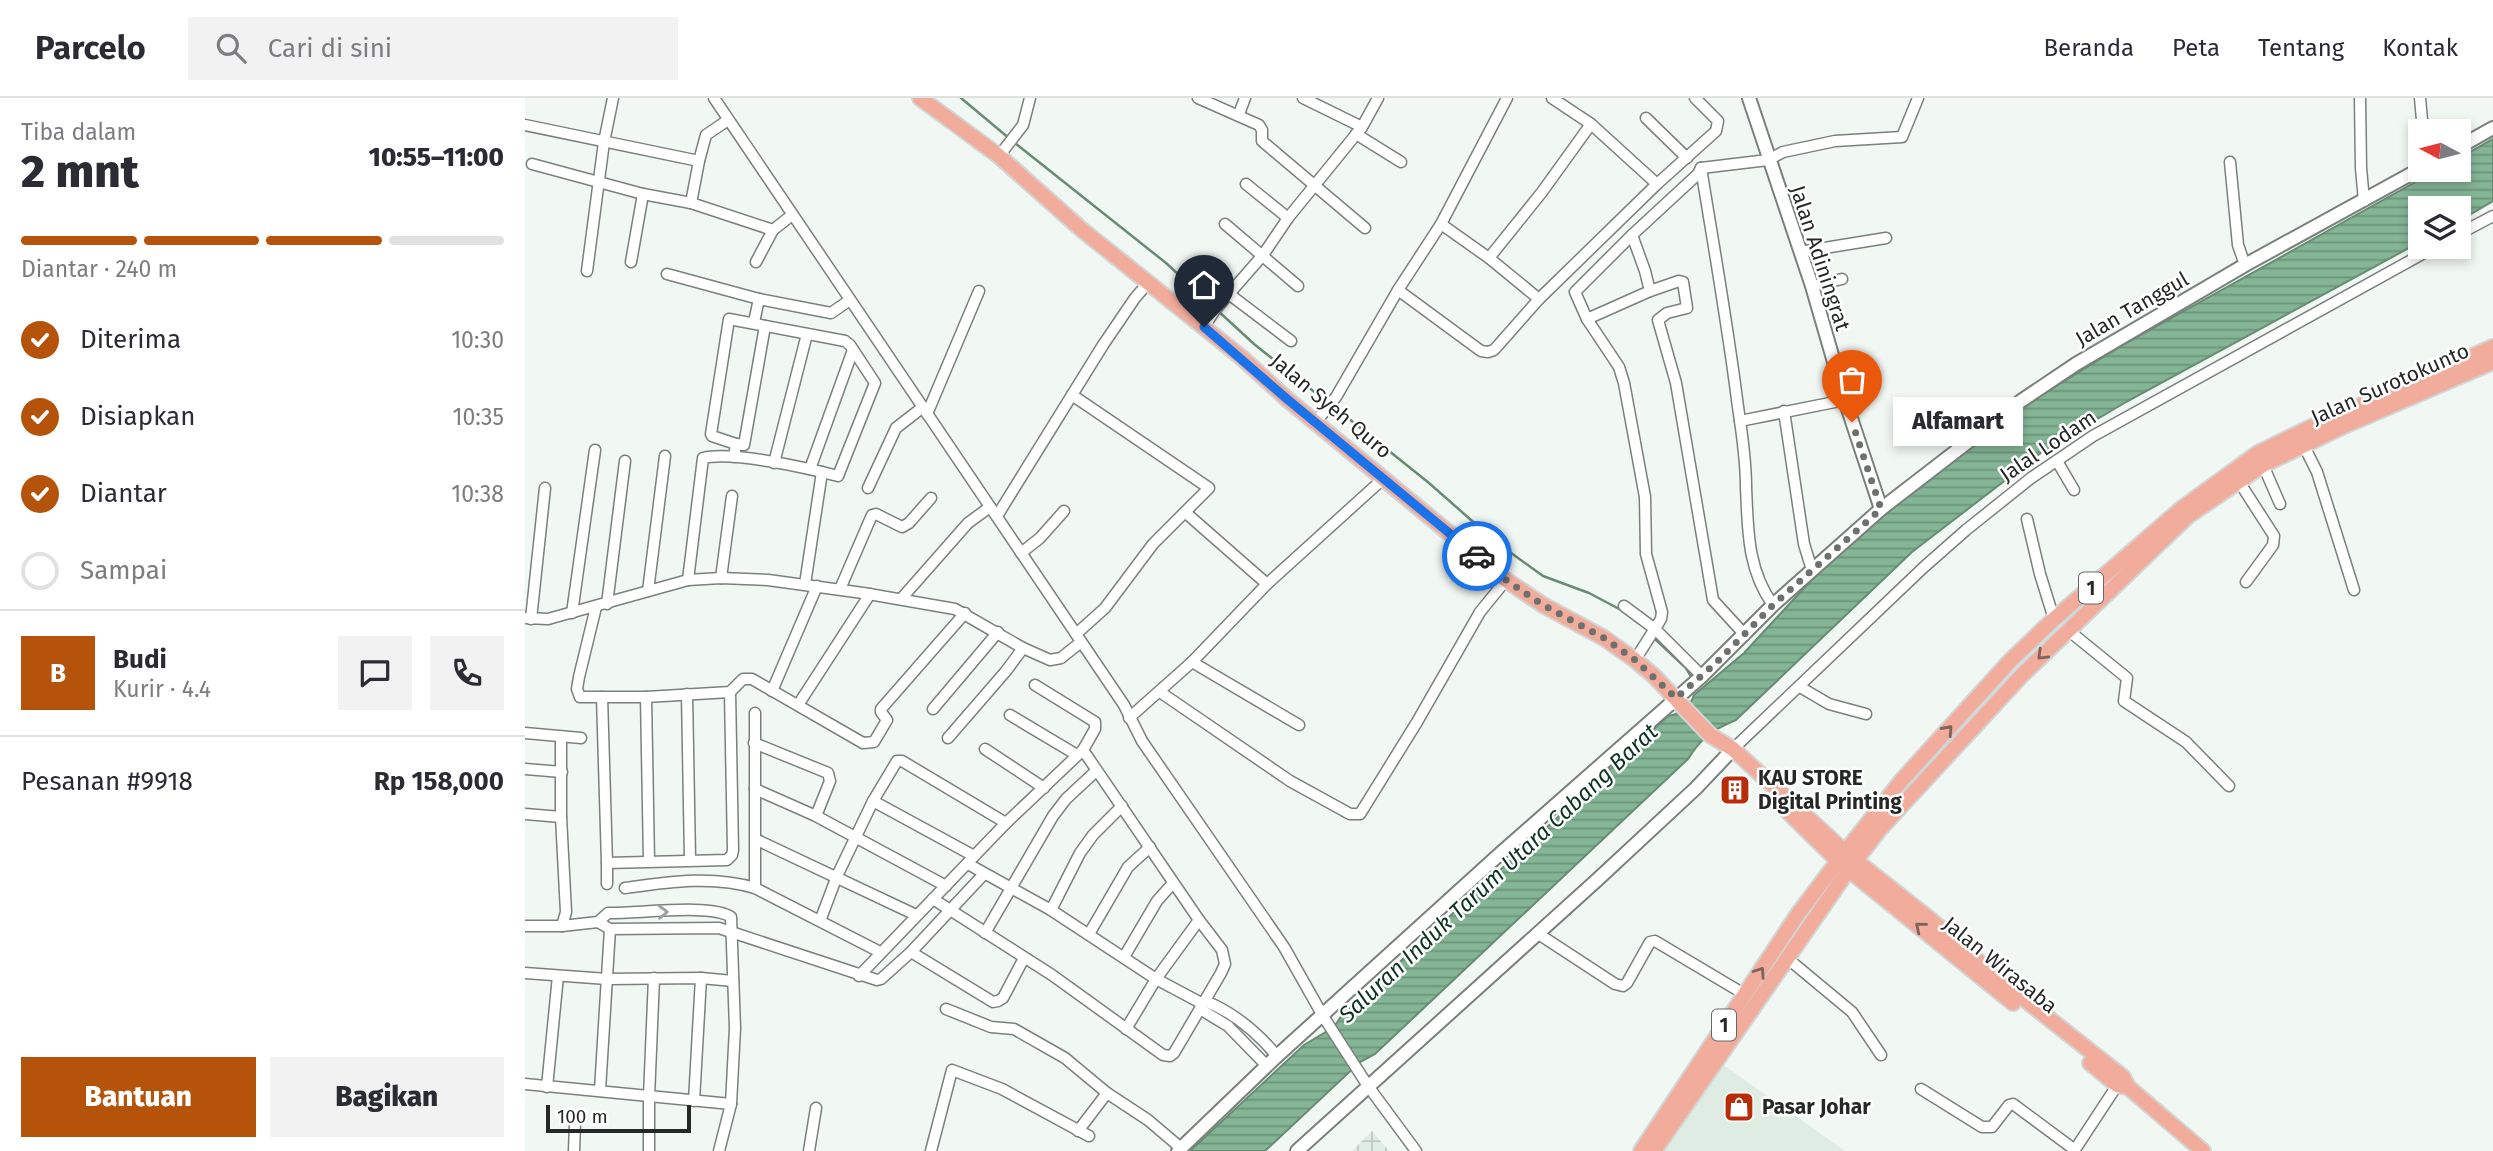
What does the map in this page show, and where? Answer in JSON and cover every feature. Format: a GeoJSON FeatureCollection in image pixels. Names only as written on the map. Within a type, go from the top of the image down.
{"type":"FeatureCollection","features":[{"type":"Feature","properties":{"kind":"main road","name":"Jalan Syeh Quro"},"geometry":{"type":"LineString","coordinates":[[920,98],[1002,153],[1081,229],[1319,418],[1384,478],[1506,580],[1543,605],[1604,638],[1635,660],[1777,800],[1847,861]]}},
{"type":"Feature","properties":{"kind":"main road","name":"Jalan Surotokunto"},"geometry":{"type":"LineString","coordinates":[[2304,446],[2493,347]]}},
{"type":"Feature","properties":{"kind":"main road","name":"Jalan Surotokunto"},"geometry":{"type":"LineString","coordinates":[[2054,619],[2181,509],[2258,453],[2307,429],[2441,376],[2493,362]]}},
{"type":"Feature","properties":{"kind":"main road","name":"1"},"geometry":{"type":"LineString","coordinates":[[1641,1151],[1798,914],[1847,861],[2068,630],[2188,516],[2238,480],[2304,446]]}},
{"type":"Feature","properties":{"kind":"main road","name":"1"},"geometry":{"type":"LineString","coordinates":[[1654,1151],[1787,958],[1847,861],[1902,780],[2010,661],[2054,619]]}},
{"type":"Feature","properties":{"kind":"main road","name":"Jalan Wirasaba"},"geometry":{"type":"LineString","coordinates":[[1847,861],[2043,1014],[2203,1151]]}},
{"type":"Feature","properties":{"kind":"street"},"geometry":{"type":"LineString","coordinates":[[587,271],[604,142],[613,98]]}},
{"type":"Feature","properties":{"kind":"street"},"geometry":{"type":"LineString","coordinates":[[714,98],[1124,705],[1129,718],[1181,799],[1284,947],[1368,1086],[1416,1151]]}},
{"type":"Feature","properties":{"kind":"street"},"geometry":{"type":"LineString","coordinates":[[1002,153],[1023,125],[1030,98]]}},
{"type":"Feature","properties":{"kind":"street"},"geometry":{"type":"LineString","coordinates":[[1198,98],[1259,125],[1262,141],[1365,228]]}},
{"type":"Feature","properties":{"kind":"street"},"geometry":{"type":"LineString","coordinates":[[1239,114],[1245,98]]}},
{"type":"Feature","properties":{"kind":"street"},"geometry":{"type":"LineString","coordinates":[[1204,327],[1263,256],[1288,218],[1359,130],[1378,98]]}},
{"type":"Feature","properties":{"kind":"street"},"geometry":{"type":"LineString","coordinates":[[1319,418],[1336,397],[1398,290],[1441,224],[1507,98]]}},
{"type":"Feature","properties":{"kind":"street"},"geometry":{"type":"LineString","coordinates":[[1552,98],[1591,124],[1657,184]]}},
{"type":"Feature","properties":{"kind":"street"},"geometry":{"type":"LineString","coordinates":[[1398,290],[1481,351],[1494,350],[1539,299],[1718,126],[1719,121],[1695,98]]}},
{"type":"Feature","properties":{"kind":"street","name":"Jalan Adiningrat"},"geometry":{"type":"LineString","coordinates":[[1749,98],[1812,286],[1845,400],[1881,509]]}},
{"type":"Feature","properties":{"kind":"street"},"geometry":{"type":"LineString","coordinates":[[1700,168],[1768,160],[1783,152],[1835,141],[1902,137],[1918,98]]}},
{"type":"Feature","properties":{"kind":"street"},"geometry":{"type":"LineString","coordinates":[[2360,98],[2364,201]]}},
{"type":"Feature","properties":{"kind":"street"},"geometry":{"type":"LineString","coordinates":[[2420,98],[2422,119]]}},
{"type":"Feature","properties":{"kind":"street"},"geometry":{"type":"LineString","coordinates":[[1307,99],[1359,130],[1401,162]]}},
{"type":"Feature","properties":{"kind":"street"},"geometry":{"type":"LineString","coordinates":[[1646,118],[1687,158]]}},
{"type":"Feature","properties":{"kind":"street"},"geometry":{"type":"LineString","coordinates":[[691,203],[706,135],[728,120]]}},
{"type":"Feature","properties":{"kind":"street"},"geometry":{"type":"LineString","coordinates":[[1489,258],[1542,192],[1591,124]]}},
{"type":"Feature","properties":{"kind":"street"},"geometry":{"type":"LineString","coordinates":[[525,125],[699,161]]}},
{"type":"Feature","properties":{"kind":"street"},"geometry":{"type":"LineString","coordinates":[[2471,140],[2493,128]]}},
{"type":"Feature","properties":{"kind":"street"},"geometry":{"type":"LineString","coordinates":[[2230,162],[2238,245],[2245,265]]}},
{"type":"Feature","properties":{"kind":"street"},"geometry":{"type":"LineString","coordinates":[[532,164],[643,194],[691,203],[773,230]]}},
{"type":"Feature","properties":{"kind":"street"},"geometry":{"type":"LineString","coordinates":[[1635,660],[1661,619],[1662,612],[1646,554],[1645,497],[1624,383],[1613,356],[1587,319],[1575,292],[1632,234],[1698,174],[1700,168]]}},
{"type":"Feature","properties":{"kind":"street"},"geometry":{"type":"LineString","coordinates":[[1700,168],[1727,317],[1747,485],[1748,541],[1755,574],[1773,605]]}},
{"type":"Feature","properties":{"kind":"street","name":"Jalan Tanggul"},"geometry":{"type":"LineString","coordinates":[[1179,1149],[1277,1056],[1327,1021],[1677,701],[1773,605],[1881,509],[2021,401],[2076,364],[2245,265],[2408,176]]}},
{"type":"Feature","properties":{"kind":"street"},"geometry":{"type":"LineString","coordinates":[[1246,184],[1288,218]]}},
{"type":"Feature","properties":{"kind":"street"},"geometry":{"type":"LineString","coordinates":[[631,262],[643,194]]}},
{"type":"Feature","properties":{"kind":"street"},"geometry":{"type":"LineString","coordinates":[[756,262],[773,230],[792,215]]}},
{"type":"Feature","properties":{"kind":"street"},"geometry":{"type":"LineString","coordinates":[[2471,228],[2493,216]]}},
{"type":"Feature","properties":{"kind":"street"},"geometry":{"type":"LineString","coordinates":[[1225,224],[1298,286]]}},
{"type":"Feature","properties":{"kind":"street"},"geometry":{"type":"LineString","coordinates":[[1441,224],[1489,258],[1539,299]]}},
{"type":"Feature","properties":{"kind":"street"},"geometry":{"type":"LineString","coordinates":[[1632,234],[1650,291]]}},
{"type":"Feature","properties":{"kind":"street"},"geometry":{"type":"LineString","coordinates":[[1800,252],[1886,238]]}},
{"type":"Feature","properties":{"kind":"street","name":"Jalal Lodam"},"geometry":{"type":"LineString","coordinates":[[1730,752],[1966,530],[2057,461],[2093,436],[2414,259]]}},
{"type":"Feature","properties":{"kind":"street"},"geometry":{"type":"LineString","coordinates":[[667,274],[759,299],[831,313],[850,300]]}},
{"type":"Feature","properties":{"kind":"street"},"geometry":{"type":"LineString","coordinates":[[1812,286],[1842,279]]}},
{"type":"Feature","properties":{"kind":"street"},"geometry":{"type":"LineString","coordinates":[[1587,319],[1650,291],[1683,282],[1687,308],[1667,313],[1658,320],[1676,383],[1713,600],[1745,635]]}},
{"type":"Feature","properties":{"kind":"street"},"geometry":{"type":"LineString","coordinates":[[997,516],[1115,326],[1148,283]]}},
{"type":"Feature","properties":{"kind":"street"},"geometry":{"type":"LineString","coordinates":[[868,488],[896,428],[925,410],[979,291]]}},
{"type":"Feature","properties":{"kind":"street"},"geometry":{"type":"LineString","coordinates":[[1229,294],[1291,341]]}},
{"type":"Feature","properties":{"kind":"street"},"geometry":{"type":"LineString","coordinates":[[754,322],[759,299]]}},
{"type":"Feature","properties":{"kind":"street"},"geometry":{"type":"LineString","coordinates":[[688,580],[701,461],[707,457],[734,457],[838,476],[874,387],[874,379],[845,341],[729,319],[712,435],[744,445],[765,326]]}},
{"type":"Feature","properties":{"kind":"street"},"geometry":{"type":"LineString","coordinates":[[774,463],[807,334]]}},
{"type":"Feature","properties":{"kind":"street"},"geometry":{"type":"LineString","coordinates":[[810,469],[853,350]]}},
{"type":"Feature","properties":{"kind":"street"},"geometry":{"type":"LineString","coordinates":[[545,488],[528,618],[548,619],[688,580],[721,578],[805,584],[955,609],[1023,648],[1050,660],[1057,660],[1105,608],[1153,544],[1186,513],[1209,486],[1072,395]]}},
{"type":"Feature","properties":{"kind":"street"},"geometry":{"type":"LineString","coordinates":[[1740,421],[1845,400]]}},
{"type":"Feature","properties":{"kind":"street"},"geometry":{"type":"LineString","coordinates":[[1784,411],[1804,544],[1812,570]]}},
{"type":"Feature","properties":{"kind":"street"},"geometry":{"type":"LineString","coordinates":[[734,457],[736,444]]}},
{"type":"Feature","properties":{"kind":"street"},"geometry":{"type":"LineString","coordinates":[[2304,446],[2316,472],[2354,590]]}},
{"type":"Feature","properties":{"kind":"street"},"geometry":{"type":"LineString","coordinates":[[572,612],[595,450]]}},
{"type":"Feature","properties":{"kind":"street"},"geometry":{"type":"LineString","coordinates":[[648,591],[665,456]]}},
{"type":"Feature","properties":{"kind":"street"},"geometry":{"type":"LineString","coordinates":[[607,604],[625,461]]}},
{"type":"Feature","properties":{"kind":"street"},"geometry":{"type":"LineString","coordinates":[[2057,461],[2074,490]]}},
{"type":"Feature","properties":{"kind":"street"},"geometry":{"type":"LineString","coordinates":[[2263,465],[2280,503]]}},
{"type":"Feature","properties":{"kind":"street"},"geometry":{"type":"LineString","coordinates":[[805,584],[823,472]]}},
{"type":"Feature","properties":{"kind":"street"},"geometry":{"type":"LineString","coordinates":[[1129,718],[1192,662],[1267,584],[1384,478]]}},
{"type":"Feature","properties":{"kind":"street"},"geometry":{"type":"LineString","coordinates":[[2238,480],[2274,536],[2273,545],[2246,582]]}},
{"type":"Feature","properties":{"kind":"street"},"geometry":{"type":"LineString","coordinates":[[721,578],[732,496]]}},
{"type":"Feature","properties":{"kind":"street"},"geometry":{"type":"LineString","coordinates":[[840,589],[872,515],[876,514],[902,527],[932,498]]}},
{"type":"Feature","properties":{"kind":"street"},"geometry":{"type":"LineString","coordinates":[[901,599],[968,523],[990,507]]}},
{"type":"Feature","properties":{"kind":"street"},"geometry":{"type":"LineString","coordinates":[[1021,553],[1040,538],[1064,511]]}},
{"type":"Feature","properties":{"kind":"street"},"geometry":{"type":"LineString","coordinates":[[1186,513],[1267,584]]}},
{"type":"Feature","properties":{"kind":"street"},"geometry":{"type":"LineString","coordinates":[[2027,519],[2039,574],[2054,619]]}},
{"type":"Feature","properties":{"kind":"street"},"geometry":{"type":"LineString","coordinates":[[1160,692],[1290,781],[1356,816],[1360,814],[1417,722],[1480,612],[1506,580]]}},
{"type":"Feature","properties":{"kind":"street"},"geometry":{"type":"LineString","coordinates":[[772,691],[817,586]]}},
{"type":"Feature","properties":{"kind":"street"},"geometry":{"type":"LineString","coordinates":[[798,705],[870,594]]}},
{"type":"Feature","properties":{"kind":"street"},"geometry":{"type":"LineString","coordinates":[[1624,606],[1698,680]]}},
{"type":"Feature","properties":{"kind":"street"},"geometry":{"type":"LineString","coordinates":[[596,607],[577,689],[580,697],[646,697],[730,692],[743,679],[748,679],[863,743],[872,744],[887,720],[881,709],[965,613]]}},
{"type":"Feature","properties":{"kind":"street"},"geometry":{"type":"LineString","coordinates":[[2068,630],[2127,678],[2124,701],[2186,742],[2229,786]]}},
{"type":"Feature","properties":{"kind":"street"},"geometry":{"type":"LineString","coordinates":[[933,709],[998,632]]}},
{"type":"Feature","properties":{"kind":"street"},"geometry":{"type":"LineString","coordinates":[[948,738],[1023,648]]}},
{"type":"Feature","properties":{"kind":"street"},"geometry":{"type":"LineString","coordinates":[[1192,662],[1299,725]]}},
{"type":"Feature","properties":{"kind":"street"},"geometry":{"type":"LineString","coordinates":[[859,976],[880,951],[1006,823],[1080,753],[1095,729],[1095,722],[1035,685]]}},
{"type":"Feature","properties":{"kind":"street"},"geometry":{"type":"LineString","coordinates":[[1800,687],[1829,704],[1866,714]]}},
{"type":"Feature","properties":{"kind":"street"},"geometry":{"type":"LineString","coordinates":[[607,863],[727,860],[733,850],[730,692]]}},
{"type":"Feature","properties":{"kind":"street"},"geometry":{"type":"LineString","coordinates":[[687,694],[690,859]]}},
{"type":"Feature","properties":{"kind":"street"},"geometry":{"type":"LineString","coordinates":[[602,697],[607,884]]}},
{"type":"Feature","properties":{"kind":"street"},"geometry":{"type":"LineString","coordinates":[[646,697],[649,861]]}},
{"type":"Feature","properties":{"kind":"street"},"geometry":{"type":"LineString","coordinates":[[755,713],[755,888]]}},
{"type":"Feature","properties":{"kind":"street"},"geometry":{"type":"LineString","coordinates":[[933,899],[1052,975],[1163,1055],[1170,1056],[1221,973],[1225,958],[1222,950],[1096,771],[1080,753],[1010,715]]}},
{"type":"Feature","properties":{"kind":"street"},"geometry":{"type":"LineString","coordinates":[[525,733],[580,738]]}},
{"type":"Feature","properties":{"kind":"street"},"geometry":{"type":"LineString","coordinates":[[561,737],[561,817],[566,912],[562,926]]}},
{"type":"Feature","properties":{"kind":"street"},"geometry":{"type":"LineString","coordinates":[[754,743],[828,773],[830,781],[816,816]]}},
{"type":"Feature","properties":{"kind":"street"},"geometry":{"type":"LineString","coordinates":[[985,749],[1044,788]]}},
{"type":"Feature","properties":{"kind":"street"},"geometry":{"type":"LineString","coordinates":[[1297,1151],[1696,789],[1730,752]]}},
{"type":"Feature","properties":{"kind":"street"},"geometry":{"type":"LineString","coordinates":[[820,921],[837,876],[894,763],[901,761],[1006,823]]}},
{"type":"Feature","properties":{"kind":"street"},"geometry":{"type":"LineString","coordinates":[[525,769],[562,772]]}},
{"type":"Feature","properties":{"kind":"street"},"geometry":{"type":"LineString","coordinates":[[985,933],[1053,816],[1066,799],[1096,771]]}},
{"type":"Feature","properties":{"kind":"street"},"geometry":{"type":"LineString","coordinates":[[755,789],[858,837],[946,886]]}},
{"type":"Feature","properties":{"kind":"street"},"geometry":{"type":"LineString","coordinates":[[873,802],[971,860],[984,874],[1051,910],[1156,979],[1202,1005],[1228,1026],[1267,1066]]}},
{"type":"Feature","properties":{"kind":"street"},"geometry":{"type":"LineString","coordinates":[[1051,910],[1080,853],[1093,835],[1122,806]]}},
{"type":"Feature","properties":{"kind":"street"},"geometry":{"type":"LineString","coordinates":[[525,814],[561,817]]}},
{"type":"Feature","properties":{"kind":"street"},"geometry":{"type":"LineString","coordinates":[[757,839],[916,915]]}},
{"type":"Feature","properties":{"kind":"street"},"geometry":{"type":"LineString","coordinates":[[1089,934],[1128,867],[1150,847]]}},
{"type":"Feature","properties":{"kind":"street"},"geometry":{"type":"LineString","coordinates":[[598,922],[610,929],[708,927],[732,932],[874,980],[881,979],[911,952],[984,874]]}},
{"type":"Feature","properties":{"kind":"street"},"geometry":{"type":"LineString","coordinates":[[625,887],[701,880],[731,882],[755,888],[880,951]]}},
{"type":"Feature","properties":{"kind":"street"},"geometry":{"type":"LineString","coordinates":[[1124,957],[1157,901],[1173,883]]}},
{"type":"Feature","properties":{"kind":"street"},"geometry":{"type":"LineString","coordinates":[[525,926],[598,922],[608,913],[705,910],[726,913],[731,917],[735,1028],[731,1104],[719,1151]]}},
{"type":"Feature","properties":{"kind":"street"},"geometry":{"type":"LineString","coordinates":[[1126,1029],[1156,979],[1199,920]]}},
{"type":"Feature","properties":{"kind":"street"},"geometry":{"type":"LineString","coordinates":[[600,1090],[610,929]]}},
{"type":"Feature","properties":{"kind":"street"},"geometry":{"type":"LineString","coordinates":[[1537,933],[1615,984],[1623,986],[1627,983],[1650,942],[1655,941],[1744,994]]}},
{"type":"Feature","properties":{"kind":"street"},"geometry":{"type":"LineString","coordinates":[[911,952],[993,1002],[1003,998],[1024,958]]}},
{"type":"Feature","properties":{"kind":"street"},"geometry":{"type":"LineString","coordinates":[[1787,958],[1852,1012],[1881,1055]]}},
{"type":"Feature","properties":{"kind":"street"},"geometry":{"type":"LineString","coordinates":[[525,973],[607,979],[701,978],[733,981]]}},
{"type":"Feature","properties":{"kind":"street"},"geometry":{"type":"LineString","coordinates":[[547,1087],[558,976]]}},
{"type":"Feature","properties":{"kind":"street"},"geometry":{"type":"LineString","coordinates":[[649,1151],[654,978]]}},
{"type":"Feature","properties":{"kind":"street"},"geometry":{"type":"LineString","coordinates":[[694,1101],[701,978]]}},
{"type":"Feature","properties":{"kind":"street"},"geometry":{"type":"LineString","coordinates":[[1202,1005],[1235,1016],[1260,1036],[1277,1056]]}},
{"type":"Feature","properties":{"kind":"street"},"geometry":{"type":"LineString","coordinates":[[946,1009],[991,1027],[1014,1029],[1065,1058],[1107,1093],[1148,1120],[1179,1149]]}},
{"type":"Feature","properties":{"kind":"street"},"geometry":{"type":"LineString","coordinates":[[1228,1026],[1235,1016]]}},
{"type":"Feature","properties":{"kind":"street"},"geometry":{"type":"LineString","coordinates":[[1249,1046],[1260,1036]]}},
{"type":"Feature","properties":{"kind":"street"},"geometry":{"type":"LineString","coordinates":[[931,1151],[952,1070],[1002,1089],[1089,1136]]}},
{"type":"Feature","properties":{"kind":"street"},"geometry":{"type":"LineString","coordinates":[[1921,1089],[1982,1127],[1992,1127],[2009,1105],[2013,1104],[2074,1150],[2123,1083]]}},
{"type":"Feature","properties":{"kind":"street"},"geometry":{"type":"LineString","coordinates":[[525,1084],[731,1104]]}},
{"type":"Feature","properties":{"kind":"street"},"geometry":{"type":"LineString","coordinates":[[1078,1131],[1107,1093]]}},
{"type":"Feature","properties":{"kind":"street"},"geometry":{"type":"LineString","coordinates":[[809,1151],[816,1108]]}},
{"type":"Feature","properties":{"kind":"street"},"geometry":{"type":"LineString","coordinates":[[573,1151],[575,1124]]}},
{"type":"Feature","properties":{"kind":"shaded area","name":"Pasar Johar"},"geometry":{"type":"Polygon","coordinates":[[[1722,1064],[1845,1151],[1665,1151],[1722,1064]]]}},
{"type":"Feature","properties":{"kind":"shaded area"},"geometry":{"type":"Polygon","coordinates":[[[1372,1131],[1389,1151],[1352,1151],[1372,1131]]]}},
{"type":"Feature","properties":{"kind":"water","name":"Saluran Induk Tarum Utara Cabang Barat"},"geometry":{"type":"Polygon","coordinates":[[[2493,139],[2493,201],[2471,214],[2471,196],[2408,196],[2408,249],[2126,402],[2042,452],[1912,552],[1736,720],[1703,740],[1688,759],[1375,1054],[1360,1062],[1265,1151],[1190,1151],[1304,1045],[1334,1027],[1342,1015],[1668,716],[1677,714],[1687,706],[1694,695],[1744,653],[1816,575],[1884,512],[2027,404],[2123,345],[2415,182],[2471,182],[2471,151],[2493,139]]]}},
{"type":"Feature","properties":{"kind":"waterway"},"geometry":{"type":"LineString","coordinates":[[961,98],[1010,139]]}},
{"type":"Feature","properties":{"kind":"waterway"},"geometry":{"type":"LineString","coordinates":[[1015,143],[1166,263],[1254,344],[1327,402]]}},
{"type":"Feature","properties":{"kind":"waterway"},"geometry":{"type":"LineString","coordinates":[[1333,406],[1429,483],[1496,542],[1543,576],[1589,593],[1623,611]]}},
{"type":"Feature","properties":{"kind":"waterway"},"geometry":{"type":"LineString","coordinates":[[1654,638],[1686,668],[1692,678]]}},
{"type":"Feature","properties":{"kind":"way so far"},"geometry":{"type":"LineString","coordinates":[[1477,556],[1543,605],[1604,638],[1635,660],[1676,698],[1716,663],[1773,605],[1881,509],[1852,422]]}},
{"type":"Feature","properties":{"kind":"place","name":"Alfamart"},"geometry":{"type":"Point","coordinates":[1852,422]}},
{"type":"Feature","properties":{"kind":"place","name":"KAU STORE Digital Printing"},"geometry":{"type":"Point","coordinates":[1735,790]}},
{"type":"Feature","properties":{"kind":"place","name":"Pasar Johar"},"geometry":{"type":"Point","coordinates":[1739,1107]}},
{"type":"Feature","properties":{"kind":"route"},"geometry":{"type":"LineString","coordinates":[[1204,327],[1477,556]]}}]}
